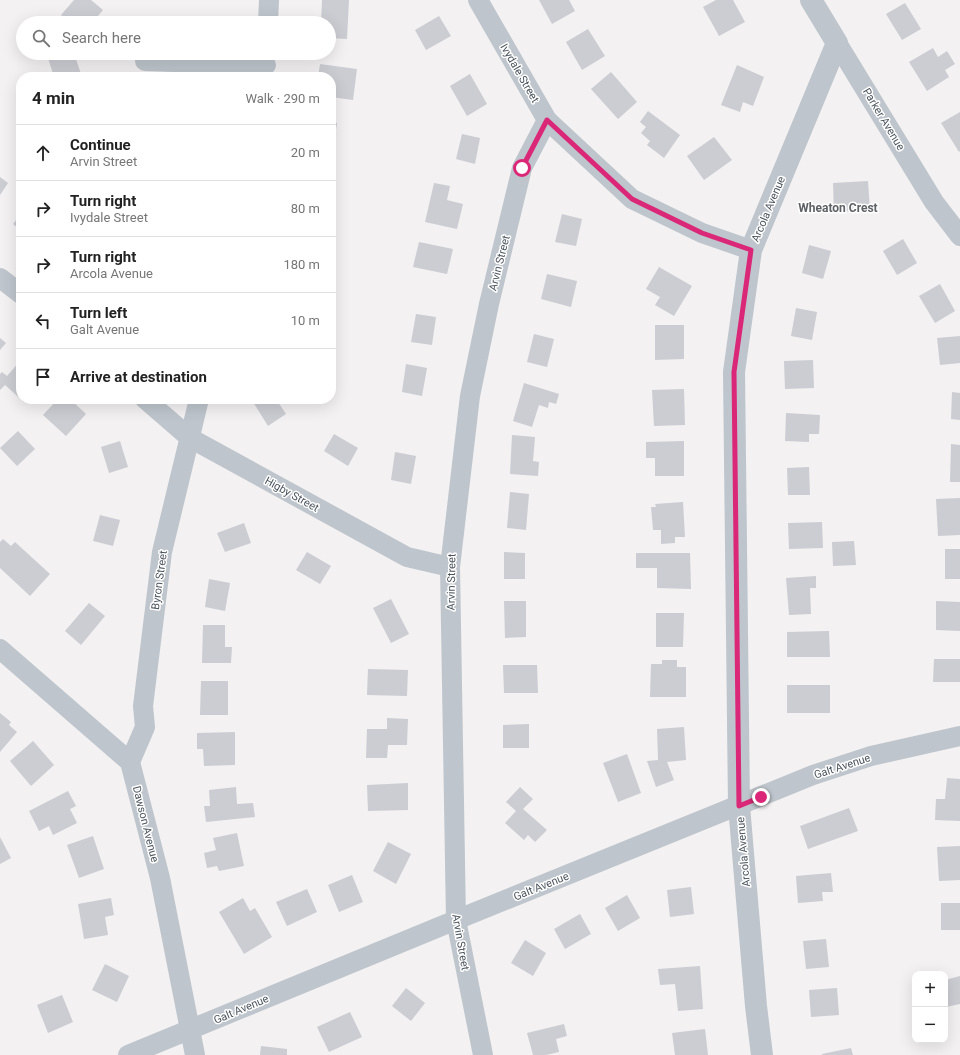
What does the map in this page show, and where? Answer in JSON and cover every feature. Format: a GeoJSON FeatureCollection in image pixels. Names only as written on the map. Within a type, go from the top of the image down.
{"type":"FeatureCollection","features":[{"type":"Feature","properties":{"kind":"street"},"geometry":{"type":"LineString","coordinates":[[268,16],[269,0]]}},
{"type":"Feature","properties":{"kind":"street","name":"Ivydale Street"},"geometry":{"type":"LineString","coordinates":[[478,0],[547,120],[632,199],[702,233],[751,250]]}},
{"type":"Feature","properties":{"kind":"street","name":"Parker Avenue"},"geometry":{"type":"LineString","coordinates":[[811,0],[934,202],[960,236]]}},
{"type":"Feature","properties":{"kind":"street","name":"Arcola Avenue"},"geometry":{"type":"LineString","coordinates":[[762,1055],[755,999],[739,806],[734,372],[751,250],[838,43]]}},
{"type":"Feature","properties":{"kind":"street"},"geometry":{"type":"LineString","coordinates":[[145,60],[266,65]]}},
{"type":"Feature","properties":{"kind":"street","name":"Arvin Street"},"geometry":{"type":"LineString","coordinates":[[483,1055],[456,920],[450,567],[470,396],[489,304],[522,168],[547,120]]}},
{"type":"Feature","properties":{"kind":"street"},"geometry":{"type":"LineString","coordinates":[[0,278],[16,290]]}},
{"type":"Feature","properties":{"kind":"street","name":"Higby Street"},"geometry":{"type":"LineString","coordinates":[[151,404],[190,438],[407,556],[450,567]]}},
{"type":"Feature","properties":{"kind":"street","name":"Byron Street"},"geometry":{"type":"LineString","coordinates":[[130,762],[145,727],[143,706],[162,552],[198,404]]}},
{"type":"Feature","properties":{"kind":"street"},"geometry":{"type":"LineString","coordinates":[[0,649],[130,762]]}},
{"type":"Feature","properties":{"kind":"street","name":"Galt Avenue"},"geometry":{"type":"LineString","coordinates":[[128,1055],[813,775],[864,759],[960,736]]}},
{"type":"Feature","properties":{"kind":"street","name":"Dawson Avenue"},"geometry":{"type":"LineString","coordinates":[[130,762],[160,878],[189,1031],[195,1055]]}},
{"type":"Feature","properties":{"kind":"building"},"geometry":{"type":"Polygon","coordinates":[[[74,0],[91,0],[103,10],[98,16],[61,15],[74,0]]]}},
{"type":"Feature","properties":{"kind":"building"},"geometry":{"type":"Polygon","coordinates":[[[322,0],[349,0],[347,39],[336,38],[336,16],[321,16],[322,0]]]}},
{"type":"Feature","properties":{"kind":"building"},"geometry":{"type":"Polygon","coordinates":[[[539,0],[569,0],[575,11],[552,24],[539,0]]]}},
{"type":"Feature","properties":{"kind":"building"},"geometry":{"type":"Polygon","coordinates":[[[716,0],[733,0],[745,22],[719,36],[703,7],[716,0]]]}},
{"type":"Feature","properties":{"kind":"building"},"geometry":{"type":"Polygon","coordinates":[[[905,3],[921,29],[902,40],[886,14],[905,3]]]}},
{"type":"Feature","properties":{"kind":"building"},"geometry":{"type":"Polygon","coordinates":[[[439,16],[451,36],[426,50],[415,30],[439,16]]]}},
{"type":"Feature","properties":{"kind":"building"},"geometry":{"type":"Polygon","coordinates":[[[588,29],[605,56],[582,70],[566,42],[588,29]]]}},
{"type":"Feature","properties":{"kind":"building"},"geometry":{"type":"Polygon","coordinates":[[[933,48],[938,57],[947,51],[955,64],[945,70],[949,77],[927,91],[909,62],[933,48]]]}},
{"type":"Feature","properties":{"kind":"building"},"geometry":{"type":"Polygon","coordinates":[[[49,60],[76,60],[80,72],[52,72],[49,60]]]}},
{"type":"Feature","properties":{"kind":"building"},"geometry":{"type":"Polygon","coordinates":[[[320,64],[357,69],[353,100],[336,98],[336,72],[319,72],[320,64]]]}},
{"type":"Feature","properties":{"kind":"building"},"geometry":{"type":"Polygon","coordinates":[[[737,65],[764,77],[753,106],[743,102],[740,112],[721,105],[737,65]]]}},
{"type":"Feature","properties":{"kind":"building"},"geometry":{"type":"Polygon","coordinates":[[[611,72],[637,102],[618,119],[591,89],[611,72]]]}},
{"type":"Feature","properties":{"kind":"building"},"geometry":{"type":"Polygon","coordinates":[[[470,74],[487,104],[467,116],[450,86],[470,74]]]}},
{"type":"Feature","properties":{"kind":"building"},"geometry":{"type":"Polygon","coordinates":[[[648,111],[680,135],[664,158],[647,145],[650,141],[641,133],[646,127],[640,122],[648,111]]]}},
{"type":"Feature","properties":{"kind":"building"},"geometry":{"type":"Polygon","coordinates":[[[960,112],[960,151],[959,152],[941,123],[960,112]]]}},
{"type":"Feature","properties":{"kind":"building"},"geometry":{"type":"Polygon","coordinates":[[[462,134],[480,138],[475,164],[456,159],[462,134]]]}},
{"type":"Feature","properties":{"kind":"building"},"geometry":{"type":"Polygon","coordinates":[[[714,137],[732,160],[704,180],[687,156],[714,137]]]}},
{"type":"Feature","properties":{"kind":"building"},"geometry":{"type":"Polygon","coordinates":[[[0,177],[8,183],[0,195],[0,177]]]}},
{"type":"Feature","properties":{"kind":"building"},"geometry":{"type":"Polygon","coordinates":[[[868,181],[870,210],[834,212],[833,183],[868,181]]]}},
{"type":"Feature","properties":{"kind":"building"},"geometry":{"type":"Polygon","coordinates":[[[434,183],[450,186],[447,200],[463,204],[457,229],[425,222],[434,183]]]}},
{"type":"Feature","properties":{"kind":"building"},"geometry":{"type":"Polygon","coordinates":[[[562,214],[582,219],[576,246],[555,242],[562,214]]]}},
{"type":"Feature","properties":{"kind":"building"},"geometry":{"type":"Polygon","coordinates":[[[903,239],[917,263],[897,275],[883,251],[903,239]]]}},
{"type":"Feature","properties":{"kind":"building"},"geometry":{"type":"Polygon","coordinates":[[[419,242],[453,249],[447,274],[413,267],[419,242]]]}},
{"type":"Feature","properties":{"kind":"building"},"geometry":{"type":"Polygon","coordinates":[[[809,245],[831,251],[823,279],[802,273],[809,245]]]}},
{"type":"Feature","properties":{"kind":"building"},"geometry":{"type":"Polygon","coordinates":[[[659,267],[692,286],[674,316],[655,305],[660,297],[646,289],[659,267]]]}},
{"type":"Feature","properties":{"kind":"building"},"geometry":{"type":"Polygon","coordinates":[[[547,274],[577,281],[571,307],[541,299],[547,274]]]}},
{"type":"Feature","properties":{"kind":"building"},"geometry":{"type":"Polygon","coordinates":[[[940,284],[955,311],[935,323],[919,296],[940,284]]]}},
{"type":"Feature","properties":{"kind":"building"},"geometry":{"type":"Polygon","coordinates":[[[796,308],[817,312],[812,340],[791,336],[796,308]]]}},
{"type":"Feature","properties":{"kind":"building"},"geometry":{"type":"Polygon","coordinates":[[[416,314],[436,317],[432,345],[411,342],[416,314]]]}},
{"type":"Feature","properties":{"kind":"building"},"geometry":{"type":"Polygon","coordinates":[[[655,325],[684,325],[684,359],[655,360],[655,325]]]}},
{"type":"Feature","properties":{"kind":"building"},"geometry":{"type":"Polygon","coordinates":[[[534,334],[554,339],[547,367],[527,362],[534,334]]]}},
{"type":"Feature","properties":{"kind":"building"},"geometry":{"type":"Polygon","coordinates":[[[960,336],[960,363],[940,365],[937,338],[960,336]]]}},
{"type":"Feature","properties":{"kind":"building"},"geometry":{"type":"Polygon","coordinates":[[[0,338],[6,343],[0,350],[0,338]]]}},
{"type":"Feature","properties":{"kind":"building"},"geometry":{"type":"Polygon","coordinates":[[[813,360],[814,388],[785,389],[784,361],[813,360]]]}},
{"type":"Feature","properties":{"kind":"building"},"geometry":{"type":"Polygon","coordinates":[[[406,364],[427,368],[422,396],[402,392],[406,364]]]}},
{"type":"Feature","properties":{"kind":"building"},"geometry":{"type":"Polygon","coordinates":[[[16,366],[16,395],[5,385],[0,390],[0,374],[2,372],[7,376],[16,366]]]}},
{"type":"Feature","properties":{"kind":"building"},"geometry":{"type":"Polygon","coordinates":[[[524,383],[559,394],[556,404],[549,402],[548,408],[539,405],[532,427],[513,421],[524,383]]]}},
{"type":"Feature","properties":{"kind":"building"},"geometry":{"type":"Polygon","coordinates":[[[684,389],[685,425],[654,426],[652,390],[684,389]]]}},
{"type":"Feature","properties":{"kind":"building"},"geometry":{"type":"Polygon","coordinates":[[[952,392],[960,393],[960,420],[951,419],[952,392]]]}},
{"type":"Feature","properties":{"kind":"building"},"geometry":{"type":"Polygon","coordinates":[[[53,404],[75,404],[86,414],[66,436],[43,415],[53,404]]]}},
{"type":"Feature","properties":{"kind":"building"},"geometry":{"type":"Polygon","coordinates":[[[254,404],[279,404],[286,414],[268,426],[254,404]]]}},
{"type":"Feature","properties":{"kind":"building"},"geometry":{"type":"Polygon","coordinates":[[[786,413],[820,415],[819,434],[809,434],[809,442],[785,441],[786,413]]]}},
{"type":"Feature","properties":{"kind":"building"},"geometry":{"type":"Polygon","coordinates":[[[18,431],[35,449],[17,466],[0,448],[18,431]]]}},
{"type":"Feature","properties":{"kind":"building"},"geometry":{"type":"Polygon","coordinates":[[[334,434],[358,448],[348,466],[324,451],[334,434]]]}},
{"type":"Feature","properties":{"kind":"building"},"geometry":{"type":"Polygon","coordinates":[[[512,435],[535,437],[533,461],[539,462],[538,476],[510,474],[512,435]]]}},
{"type":"Feature","properties":{"kind":"building"},"geometry":{"type":"Polygon","coordinates":[[[120,441],[128,467],[109,473],[101,447],[120,441]]]}},
{"type":"Feature","properties":{"kind":"building"},"geometry":{"type":"Polygon","coordinates":[[[684,441],[684,476],[655,476],[655,458],[646,458],[646,442],[684,441]]]}},
{"type":"Feature","properties":{"kind":"building"},"geometry":{"type":"Polygon","coordinates":[[[951,444],[960,445],[960,482],[950,482],[951,444]]]}},
{"type":"Feature","properties":{"kind":"building"},"geometry":{"type":"Polygon","coordinates":[[[395,452],[416,456],[411,484],[391,480],[395,452]]]}},
{"type":"Feature","properties":{"kind":"building"},"geometry":{"type":"Polygon","coordinates":[[[809,467],[810,495],[788,495],[787,468],[809,467]]]}},
{"type":"Feature","properties":{"kind":"building"},"geometry":{"type":"Polygon","coordinates":[[[510,492],[529,494],[526,530],[507,528],[510,492]]]}},
{"type":"Feature","properties":{"kind":"building"},"geometry":{"type":"Polygon","coordinates":[[[960,498],[960,535],[938,536],[936,499],[960,498]]]}},
{"type":"Feature","properties":{"kind":"building"},"geometry":{"type":"Polygon","coordinates":[[[683,502],[685,537],[675,537],[675,543],[661,544],[661,530],[653,530],[651,507],[656,507],[655,504],[683,502]]]}},
{"type":"Feature","properties":{"kind":"building"},"geometry":{"type":"Polygon","coordinates":[[[100,515],[120,520],[113,546],[93,541],[100,515]]]}},
{"type":"Feature","properties":{"kind":"building"},"geometry":{"type":"Polygon","coordinates":[[[822,522],[823,548],[789,549],[788,523],[822,522]]]}},
{"type":"Feature","properties":{"kind":"building"},"geometry":{"type":"Polygon","coordinates":[[[244,523],[251,543],[225,552],[217,533],[244,523]]]}},
{"type":"Feature","properties":{"kind":"building"},"geometry":{"type":"Polygon","coordinates":[[[3,539],[11,546],[15,542],[50,574],[30,596],[0,568],[0,542],[3,539]]]}},
{"type":"Feature","properties":{"kind":"building"},"geometry":{"type":"Polygon","coordinates":[[[854,541],[856,565],[833,566],[832,542],[854,541]]]}},
{"type":"Feature","properties":{"kind":"building"},"geometry":{"type":"Polygon","coordinates":[[[945,549],[960,549],[960,579],[945,579],[945,549]]]}},
{"type":"Feature","properties":{"kind":"building"},"geometry":{"type":"Polygon","coordinates":[[[307,552],[331,566],[320,584],[296,570],[307,552]]]}},
{"type":"Feature","properties":{"kind":"building"},"geometry":{"type":"Polygon","coordinates":[[[504,552],[525,553],[525,579],[504,579],[504,552]]]}},
{"type":"Feature","properties":{"kind":"building"},"geometry":{"type":"Polygon","coordinates":[[[636,553],[690,553],[691,589],[657,588],[657,568],[636,568],[636,553]]]}},
{"type":"Feature","properties":{"kind":"building"},"geometry":{"type":"Polygon","coordinates":[[[816,576],[816,588],[810,588],[811,614],[789,615],[786,578],[816,576]]]}},
{"type":"Feature","properties":{"kind":"building"},"geometry":{"type":"Polygon","coordinates":[[[209,579],[230,583],[225,611],[205,607],[209,579]]]}},
{"type":"Feature","properties":{"kind":"building"},"geometry":{"type":"Polygon","coordinates":[[[391,599],[409,634],[391,643],[373,608],[391,599]]]}},
{"type":"Feature","properties":{"kind":"building"},"geometry":{"type":"Polygon","coordinates":[[[504,601],[526,601],[526,637],[505,638],[504,601]]]}},
{"type":"Feature","properties":{"kind":"building"},"geometry":{"type":"Polygon","coordinates":[[[936,601],[960,602],[960,631],[936,630],[936,601]]]}},
{"type":"Feature","properties":{"kind":"building"},"geometry":{"type":"Polygon","coordinates":[[[89,603],[105,616],[81,645],[65,631],[89,603]]]}},
{"type":"Feature","properties":{"kind":"building"},"geometry":{"type":"Polygon","coordinates":[[[656,613],[684,613],[683,647],[656,647],[656,613]]]}},
{"type":"Feature","properties":{"kind":"building"},"geometry":{"type":"Polygon","coordinates":[[[203,625],[225,625],[225,647],[232,647],[231,663],[202,663],[203,625]]]}},
{"type":"Feature","properties":{"kind":"building"},"geometry":{"type":"Polygon","coordinates":[[[829,631],[830,657],[787,657],[787,632],[829,631]]]}},
{"type":"Feature","properties":{"kind":"building"},"geometry":{"type":"Polygon","coordinates":[[[934,659],[960,659],[960,682],[933,682],[934,659]]]}},
{"type":"Feature","properties":{"kind":"building"},"geometry":{"type":"Polygon","coordinates":[[[662,660],[677,660],[677,667],[686,667],[686,697],[650,697],[651,664],[662,664],[662,660]]]}},
{"type":"Feature","properties":{"kind":"building"},"geometry":{"type":"Polygon","coordinates":[[[503,665],[537,665],[538,693],[504,693],[503,665]]]}},
{"type":"Feature","properties":{"kind":"building"},"geometry":{"type":"Polygon","coordinates":[[[368,669],[408,670],[407,696],[367,695],[368,669]]]}},
{"type":"Feature","properties":{"kind":"building"},"geometry":{"type":"Polygon","coordinates":[[[201,681],[228,681],[228,715],[200,715],[201,681]]]}},
{"type":"Feature","properties":{"kind":"building"},"geometry":{"type":"Polygon","coordinates":[[[787,685],[830,685],[830,713],[787,713],[787,685]]]}},
{"type":"Feature","properties":{"kind":"building"},"geometry":{"type":"Polygon","coordinates":[[[0,713],[11,722],[9,725],[17,732],[0,752],[0,713]]]}},
{"type":"Feature","properties":{"kind":"building"},"geometry":{"type":"Polygon","coordinates":[[[387,718],[408,719],[407,745],[388,745],[387,758],[366,758],[367,729],[387,729],[387,718]]]}},
{"type":"Feature","properties":{"kind":"building"},"geometry":{"type":"Polygon","coordinates":[[[529,724],[529,748],[503,748],[503,725],[529,724]]]}},
{"type":"Feature","properties":{"kind":"building"},"geometry":{"type":"Polygon","coordinates":[[[684,727],[686,760],[667,762],[674,780],[656,787],[647,761],[658,760],[657,729],[684,727]]]}},
{"type":"Feature","properties":{"kind":"building"},"geometry":{"type":"Polygon","coordinates":[[[235,732],[235,765],[204,766],[203,749],[197,749],[197,733],[235,732]]]}},
{"type":"Feature","properties":{"kind":"building"},"geometry":{"type":"Polygon","coordinates":[[[33,741],[54,765],[31,786],[10,761],[33,741]]]}},
{"type":"Feature","properties":{"kind":"building"},"geometry":{"type":"Polygon","coordinates":[[[627,754],[641,793],[618,802],[603,763],[627,754]]]}},
{"type":"Feature","properties":{"kind":"building"},"geometry":{"type":"Polygon","coordinates":[[[947,778],[960,779],[960,821],[935,820],[936,799],[945,799],[947,778]]]}},
{"type":"Feature","properties":{"kind":"building"},"geometry":{"type":"Polygon","coordinates":[[[408,783],[408,810],[368,811],[367,785],[408,783]]]}},
{"type":"Feature","properties":{"kind":"building"},"geometry":{"type":"Polygon","coordinates":[[[236,787],[237,804],[253,803],[255,817],[206,822],[204,806],[210,806],[209,790],[236,787]]]}},
{"type":"Feature","properties":{"kind":"building"},"geometry":{"type":"Polygon","coordinates":[[[520,787],[533,799],[523,809],[547,830],[535,842],[528,835],[524,840],[505,823],[516,811],[506,802],[520,787]]]}},
{"type":"Feature","properties":{"kind":"building"},"geometry":{"type":"Polygon","coordinates":[[[68,791],[76,806],[70,809],[77,823],[53,835],[49,826],[39,831],[29,811],[68,791]]]}},
{"type":"Feature","properties":{"kind":"building"},"geometry":{"type":"Polygon","coordinates":[[[849,808],[858,831],[808,849],[800,826],[849,808]]]}},
{"type":"Feature","properties":{"kind":"building"},"geometry":{"type":"Polygon","coordinates":[[[237,833],[244,866],[219,871],[217,866],[207,868],[204,853],[216,850],[213,838],[237,833]]]}},
{"type":"Feature","properties":{"kind":"building"},"geometry":{"type":"Polygon","coordinates":[[[93,836],[104,869],[79,878],[67,845],[93,836]]]}},
{"type":"Feature","properties":{"kind":"building"},"geometry":{"type":"Polygon","coordinates":[[[0,837],[11,858],[0,864],[0,837]]]}},
{"type":"Feature","properties":{"kind":"building"},"geometry":{"type":"Polygon","coordinates":[[[388,842],[411,854],[396,884],[373,871],[388,842]]]}},
{"type":"Feature","properties":{"kind":"building"},"geometry":{"type":"Polygon","coordinates":[[[960,846],[960,880],[939,881],[937,847],[960,846]]]}},
{"type":"Feature","properties":{"kind":"building"},"geometry":{"type":"Polygon","coordinates":[[[831,873],[833,892],[822,892],[823,901],[798,903],[796,876],[831,873]]]}},
{"type":"Feature","properties":{"kind":"building"},"geometry":{"type":"Polygon","coordinates":[[[352,875],[363,902],[339,912],[328,885],[352,875]]]}},
{"type":"Feature","properties":{"kind":"building"},"geometry":{"type":"Polygon","coordinates":[[[691,887],[694,914],[670,917],[667,890],[691,887]]]}},
{"type":"Feature","properties":{"kind":"building"},"geometry":{"type":"Polygon","coordinates":[[[307,889],[317,912],[287,926],[276,902],[307,889]]]}},
{"type":"Feature","properties":{"kind":"building"},"geometry":{"type":"Polygon","coordinates":[[[627,895],[640,918],[618,931],[605,908],[627,895]]]}},
{"type":"Feature","properties":{"kind":"building"},"geometry":{"type":"Polygon","coordinates":[[[111,898],[114,915],[105,917],[108,935],[84,939],[78,904],[111,898]]]}},
{"type":"Feature","properties":{"kind":"building"},"geometry":{"type":"Polygon","coordinates":[[[243,898],[250,911],[255,908],[272,937],[244,954],[219,912],[243,898]]]}},
{"type":"Feature","properties":{"kind":"building"},"geometry":{"type":"Polygon","coordinates":[[[941,903],[960,903],[960,930],[941,930],[941,903]]]}},
{"type":"Feature","properties":{"kind":"building"},"geometry":{"type":"Polygon","coordinates":[[[580,914],[591,934],[565,949],[554,929],[580,914]]]}},
{"type":"Feature","properties":{"kind":"building"},"geometry":{"type":"Polygon","coordinates":[[[826,939],[829,967],[806,969],[803,941],[826,939]]]}},
{"type":"Feature","properties":{"kind":"building"},"geometry":{"type":"Polygon","coordinates":[[[525,940],[546,953],[533,976],[511,963],[525,940]]]}},
{"type":"Feature","properties":{"kind":"building"},"geometry":{"type":"Polygon","coordinates":[[[105,964],[129,976],[117,1002],[92,990],[105,964]]]}},
{"type":"Feature","properties":{"kind":"building"},"geometry":{"type":"Polygon","coordinates":[[[700,966],[703,1009],[678,1011],[675,984],[660,985],[658,969],[700,966]]]}},
{"type":"Feature","properties":{"kind":"building"},"geometry":{"type":"Polygon","coordinates":[[[960,976],[960,1004],[948,1007],[948,979],[960,976]]]}},
{"type":"Feature","properties":{"kind":"building"},"geometry":{"type":"Polygon","coordinates":[[[406,988],[425,1003],[411,1021],[392,1006],[406,988]]]}},
{"type":"Feature","properties":{"kind":"building"},"geometry":{"type":"Polygon","coordinates":[[[837,988],[839,1015],[811,1017],[809,990],[837,988]]]}},
{"type":"Feature","properties":{"kind":"building"},"geometry":{"type":"Polygon","coordinates":[[[62,995],[73,1022],[48,1033],[37,1005],[62,995]]]}},
{"type":"Feature","properties":{"kind":"building"},"geometry":{"type":"Polygon","coordinates":[[[350,1012],[362,1037],[329,1052],[317,1027],[350,1012]]]}},
{"type":"Feature","properties":{"kind":"building"},"geometry":{"type":"Polygon","coordinates":[[[564,1024],[567,1036],[556,1039],[559,1052],[546,1055],[533,1055],[527,1033],[564,1024]]]}},
{"type":"Feature","properties":{"kind":"building"},"geometry":{"type":"Polygon","coordinates":[[[705,1029],[708,1055],[675,1055],[672,1033],[705,1029]]]}},
{"type":"Feature","properties":{"kind":"building"},"geometry":{"type":"Polygon","coordinates":[[[261,1046],[287,1049],[287,1055],[260,1055],[261,1046]]]}},
{"type":"Feature","properties":{"kind":"building"},"geometry":{"type":"Polygon","coordinates":[[[851,1048],[853,1055],[822,1055],[822,1054],[851,1048]]]}},
{"type":"Feature","properties":{"kind":"district","name":"Wheaton Crest"},"geometry":{"type":"Point","coordinates":[838,208]}},
{"type":"Feature","properties":{"kind":"route"},"geometry":{"type":"LineString","coordinates":[[522,168],[547,120],[632,199],[702,233],[751,250],[734,372],[739,806],[761,797]]}}]}
